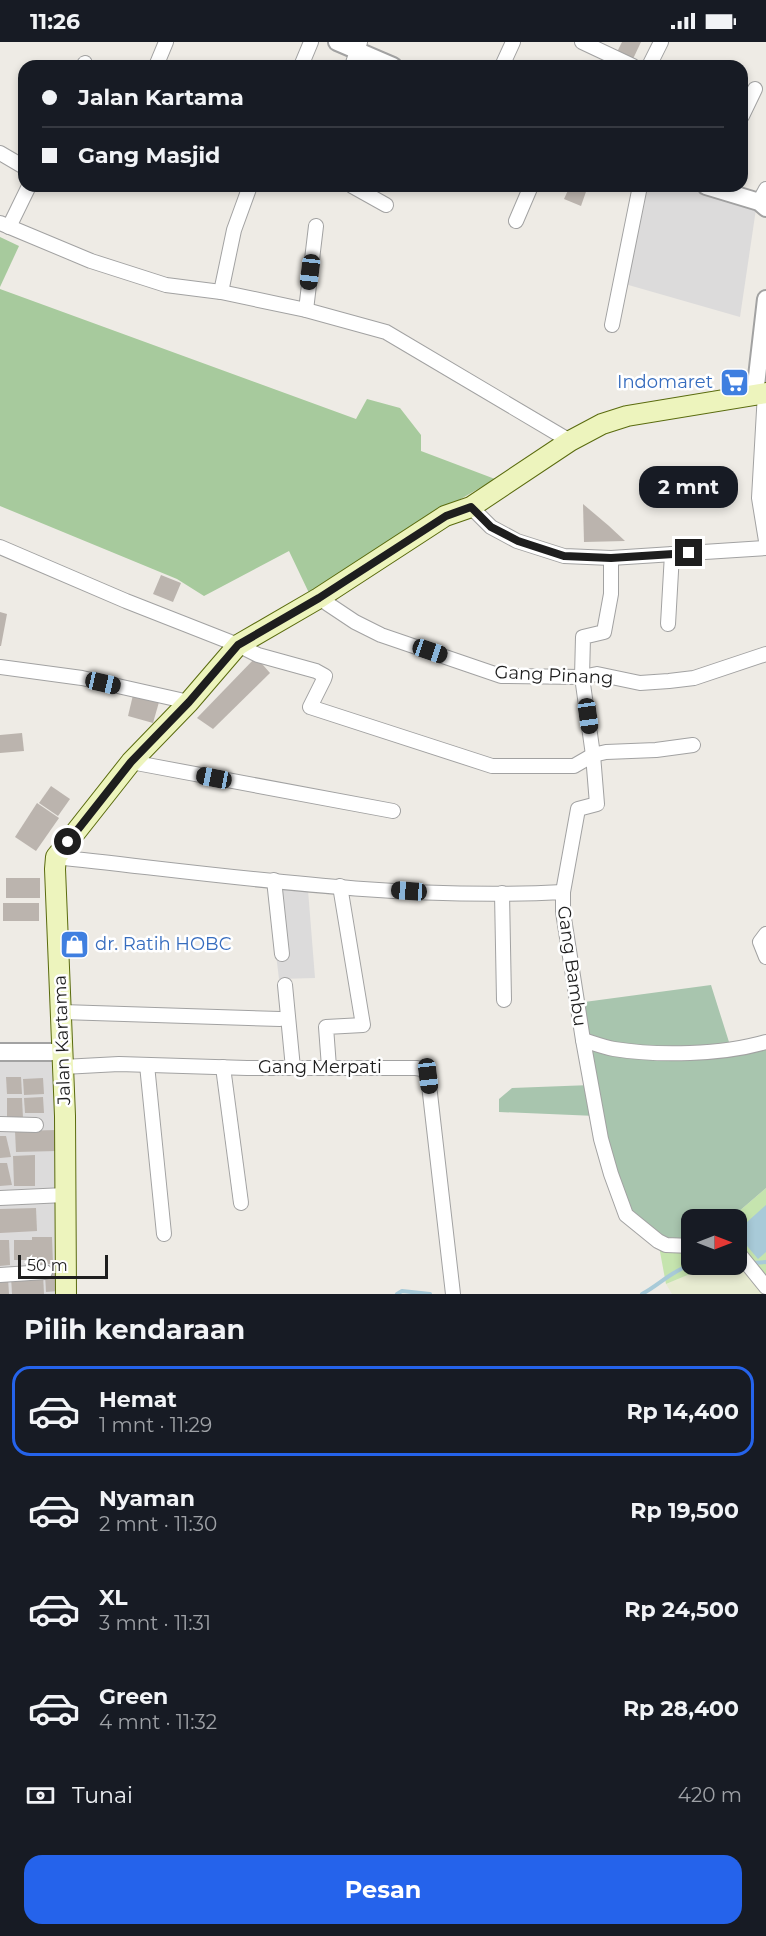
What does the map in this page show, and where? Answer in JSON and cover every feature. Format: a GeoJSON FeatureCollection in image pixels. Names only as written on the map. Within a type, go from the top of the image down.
{"type":"FeatureCollection","features":[{"type":"Feature","properties":{"kind":"main road"},"geometry":{"type":"LineString","coordinates":[[56,857],[131,762],[189,702],[238,645],[319,598],[446,516],[471,507],[570,441],[602,424],[627,416],[762,393]]}},
{"type":"Feature","properties":{"kind":"main road","name":"Jalan Kartama"},"geometry":{"type":"LineString","coordinates":[[56,857],[62,1012],[66,1294]]}},
{"type":"Feature","properties":{"kind":"street"},"geometry":{"type":"LineString","coordinates":[[158,60],[166,42]]}},
{"type":"Feature","properties":{"kind":"street"},"geometry":{"type":"LineString","coordinates":[[303,60],[311,42]]}},
{"type":"Feature","properties":{"kind":"street"},"geometry":{"type":"LineString","coordinates":[[338,42],[359,46],[383,60]]}},
{"type":"Feature","properties":{"kind":"street"},"geometry":{"type":"LineString","coordinates":[[505,60],[513,42]]}},
{"type":"Feature","properties":{"kind":"street"},"geometry":{"type":"LineString","coordinates":[[582,42],[620,60]]}},
{"type":"Feature","properties":{"kind":"street"},"geometry":{"type":"LineString","coordinates":[[653,60],[661,42]]}},
{"type":"Feature","properties":{"kind":"street"},"geometry":{"type":"LineString","coordinates":[[748,103],[755,88]]}},
{"type":"Feature","properties":{"kind":"street"},"geometry":{"type":"LineString","coordinates":[[0,153],[18,164]]}},
{"type":"Feature","properties":{"kind":"street"},"geometry":{"type":"LineString","coordinates":[[25,192],[5,225],[91,261],[166,285],[221,292],[306,310],[386,332],[570,441]]}},
{"type":"Feature","properties":{"kind":"street"},"geometry":{"type":"LineString","coordinates":[[221,292],[234,230],[248,192]]}},
{"type":"Feature","properties":{"kind":"street"},"geometry":{"type":"LineString","coordinates":[[363,192],[386,205]]}},
{"type":"Feature","properties":{"kind":"street"},"geometry":{"type":"LineString","coordinates":[[516,220],[528,192]]}},
{"type":"Feature","properties":{"kind":"street"},"geometry":{"type":"LineString","coordinates":[[612,325],[639,192]]}},
{"type":"Feature","properties":{"kind":"street"},"geometry":{"type":"LineString","coordinates":[[732,192],[764,200]]}},
{"type":"Feature","properties":{"kind":"street"},"geometry":{"type":"LineString","coordinates":[[306,310],[316,226]]}},
{"type":"Feature","properties":{"kind":"street"},"geometry":{"type":"LineString","coordinates":[[766,299],[759,498],[766,541]]}},
{"type":"Feature","properties":{"kind":"street"},"geometry":{"type":"LineString","coordinates":[[471,507],[491,527],[518,541],[564,556],[611,558],[766,548]]}},
{"type":"Feature","properties":{"kind":"street"},"geometry":{"type":"LineString","coordinates":[[0,548],[258,655],[316,671],[325,676],[310,707],[492,766],[574,766],[593,755],[693,745]]}},
{"type":"Feature","properties":{"kind":"street"},"geometry":{"type":"LineString","coordinates":[[668,624],[672,554]]}},
{"type":"Feature","properties":{"kind":"street"},"geometry":{"type":"LineString","coordinates":[[563,892],[578,809],[597,804],[582,677],[583,637],[604,632],[611,594],[611,558]]}},
{"type":"Feature","properties":{"kind":"street","name":"Gang Pinang"},"geometry":{"type":"LineString","coordinates":[[319,598],[355,622],[381,635],[501,676],[604,675],[640,683],[694,678],[766,654]]}},
{"type":"Feature","properties":{"kind":"street"},"geometry":{"type":"LineString","coordinates":[[0,667],[82,678],[189,702]]}},
{"type":"Feature","properties":{"kind":"street"},"geometry":{"type":"LineString","coordinates":[[131,762],[393,811]]}},
{"type":"Feature","properties":{"kind":"street","name":"Gang Bambu"},"geometry":{"type":"LineString","coordinates":[[56,857],[274,880],[433,893],[563,892],[563,912],[583,1040],[601,1138],[611,1174],[626,1215],[658,1241],[666,1245],[681,1246]]}},
{"type":"Feature","properties":{"kind":"street"},"geometry":{"type":"LineString","coordinates":[[274,880],[282,954]]}},
{"type":"Feature","properties":{"kind":"street"},"geometry":{"type":"LineString","coordinates":[[329,1067],[326,1027],[363,1025],[340,886]]}},
{"type":"Feature","properties":{"kind":"street"},"geometry":{"type":"LineString","coordinates":[[502,893],[504,1000]]}},
{"type":"Feature","properties":{"kind":"street"},"geometry":{"type":"LineString","coordinates":[[766,934],[760,942],[766,957]]}},
{"type":"Feature","properties":{"kind":"street"},"geometry":{"type":"LineString","coordinates":[[285,985],[293,1068]]}},
{"type":"Feature","properties":{"kind":"street"},"geometry":{"type":"LineString","coordinates":[[62,1012],[280,1019]]}},
{"type":"Feature","properties":{"kind":"street"},"geometry":{"type":"LineString","coordinates":[[583,1040],[613,1049],[662,1054],[726,1050],[766,1042]]}},
{"type":"Feature","properties":{"kind":"street"},"geometry":{"type":"LineString","coordinates":[[0,1052],[62,1059]]}},
{"type":"Feature","properties":{"kind":"street","name":"Gang Merpati"},"geometry":{"type":"LineString","coordinates":[[62,1059],[147,1065],[422,1069],[428,1076],[453,1293]]}},
{"type":"Feature","properties":{"kind":"street"},"geometry":{"type":"LineString","coordinates":[[147,1065],[164,1234]]}},
{"type":"Feature","properties":{"kind":"street"},"geometry":{"type":"LineString","coordinates":[[223,1067],[241,1203]]}},
{"type":"Feature","properties":{"kind":"street"},"geometry":{"type":"LineString","coordinates":[[0,1124],[36,1125]]}},
{"type":"Feature","properties":{"kind":"street"},"geometry":{"type":"LineString","coordinates":[[0,1198],[65,1195]]}},
{"type":"Feature","properties":{"kind":"street"},"geometry":{"type":"LineString","coordinates":[[747,1262],[766,1287]]}},
{"type":"Feature","properties":{"kind":"street"},"geometry":{"type":"LineString","coordinates":[[0,1275],[45,1272]]}},
{"type":"Feature","properties":{"kind":"shaded area"},"geometry":{"type":"Polygon","coordinates":[[[646,192],[704,192],[756,209],[740,317],[625,284],[646,192]]]}},
{"type":"Feature","properties":{"kind":"shaded area"},"geometry":{"type":"Polygon","coordinates":[[[268,887],[308,890],[315,978],[279,979],[268,887]]]}},
{"type":"Feature","properties":{"kind":"shaded area"},"geometry":{"type":"Polygon","coordinates":[[[57,1061],[61,1294],[0,1294],[0,1062],[57,1061]]]}},
{"type":"Feature","properties":{"kind":"green space"},"geometry":{"type":"Polygon","coordinates":[[[0,237],[19,246],[0,287],[0,237]]]}},
{"type":"Feature","properties":{"kind":"green space"},"geometry":{"type":"Polygon","coordinates":[[[0,289],[356,419],[367,399],[400,408],[421,435],[421,451],[495,479],[382,545],[309,593],[289,551],[204,596],[177,579],[0,506],[0,289]]]}},
{"type":"Feature","properties":{"kind":"green space"},"geometry":{"type":"Polygon","coordinates":[[[711,985],[729,1042],[766,1037],[766,1188],[742,1209],[681,1209],[681,1246],[666,1245],[626,1215],[596,1116],[499,1112],[499,1099],[512,1088],[591,1085],[577,1003],[711,985]]]}},
{"type":"Feature","properties":{"kind":"green space"},"geometry":{"type":"Polygon","coordinates":[[[766,1188],[766,1287],[755,1271],[747,1271],[747,1209],[742,1209],[766,1188]]]}},
{"type":"Feature","properties":{"kind":"green space"},"geometry":{"type":"Polygon","coordinates":[[[658,1241],[681,1244],[681,1275],[688,1275],[666,1284],[658,1241]]]}},
{"type":"Feature","properties":{"kind":"green space"},"geometry":{"type":"Polygon","coordinates":[[[747,1271],[755,1271],[766,1287],[766,1294],[672,1294],[666,1284],[688,1275],[747,1275],[747,1271]]]}},
{"type":"Feature","properties":{"kind":"water"},"geometry":{"type":"Polygon","coordinates":[[[766,1205],[766,1252],[758,1259],[747,1246],[747,1222],[766,1205]]]}},
{"type":"Feature","properties":{"kind":"building"},"geometry":{"type":"Polygon","coordinates":[[[622,42],[641,42],[632,60],[616,54],[622,42]]]}},
{"type":"Feature","properties":{"kind":"building"},"geometry":{"type":"Polygon","coordinates":[[[567,192],[586,192],[581,206],[564,199],[567,192]]]}},
{"type":"Feature","properties":{"kind":"building"},"geometry":{"type":"Polygon","coordinates":[[[583,504],[609,526],[625,541],[584,542],[583,504]]]}},
{"type":"Feature","properties":{"kind":"building"},"geometry":{"type":"Polygon","coordinates":[[[161,575],[181,583],[173,602],[153,594],[161,575]]]}},
{"type":"Feature","properties":{"kind":"building"},"geometry":{"type":"Polygon","coordinates":[[[0,612],[7,614],[1,646],[0,646],[0,612]]]}},
{"type":"Feature","properties":{"kind":"building"},"geometry":{"type":"Polygon","coordinates":[[[256,657],[270,673],[213,729],[197,718],[256,657]]]}},
{"type":"Feature","properties":{"kind":"building"},"geometry":{"type":"Polygon","coordinates":[[[133,695],[159,702],[153,723],[128,716],[133,695]]]}},
{"type":"Feature","properties":{"kind":"building"},"geometry":{"type":"Polygon","coordinates":[[[22,733],[24,751],[0,753],[0,735],[22,733]]]}},
{"type":"Feature","properties":{"kind":"building"},"geometry":{"type":"Polygon","coordinates":[[[51,786],[70,799],[58,816],[39,803],[51,786]]]}},
{"type":"Feature","properties":{"kind":"building"},"geometry":{"type":"Polygon","coordinates":[[[37,803],[59,818],[36,851],[15,837],[37,803]]]}},
{"type":"Feature","properties":{"kind":"building"},"geometry":{"type":"Polygon","coordinates":[[[6,878],[40,878],[40,898],[6,898],[6,878]]]}},
{"type":"Feature","properties":{"kind":"building"},"geometry":{"type":"Polygon","coordinates":[[[3,903],[39,903],[39,921],[3,921],[3,903]]]}},
{"type":"Feature","properties":{"kind":"building"},"geometry":{"type":"Polygon","coordinates":[[[6,1077],[21,1077],[22,1094],[7,1094],[6,1077]]]}},
{"type":"Feature","properties":{"kind":"building"},"geometry":{"type":"Polygon","coordinates":[[[43,1078],[44,1094],[24,1095],[23,1079],[43,1078]]]}},
{"type":"Feature","properties":{"kind":"building"},"geometry":{"type":"Polygon","coordinates":[[[43,1097],[44,1113],[25,1113],[24,1098],[43,1097]]]}},
{"type":"Feature","properties":{"kind":"building"},"geometry":{"type":"Polygon","coordinates":[[[7,1098],[22,1098],[23,1118],[7,1118],[7,1098]]]}},
{"type":"Feature","properties":{"kind":"building"},"geometry":{"type":"Polygon","coordinates":[[[57,1130],[57,1151],[16,1152],[15,1131],[57,1130]]]}},
{"type":"Feature","properties":{"kind":"building"},"geometry":{"type":"Polygon","coordinates":[[[0,1136],[6,1136],[11,1157],[0,1158],[0,1136]]]}},
{"type":"Feature","properties":{"kind":"building"},"geometry":{"type":"Polygon","coordinates":[[[35,1155],[35,1186],[14,1186],[13,1156],[35,1155]]]}},
{"type":"Feature","properties":{"kind":"building"},"geometry":{"type":"Polygon","coordinates":[[[0,1163],[7,1163],[12,1185],[0,1186],[0,1163]]]}},
{"type":"Feature","properties":{"kind":"building"},"geometry":{"type":"Polygon","coordinates":[[[36,1208],[37,1231],[0,1233],[0,1209],[36,1208]]]}},
{"type":"Feature","properties":{"kind":"building"},"geometry":{"type":"Polygon","coordinates":[[[32,1237],[52,1237],[53,1264],[33,1264],[33,1260],[14,1260],[14,1240],[32,1240],[32,1237]]]}},
{"type":"Feature","properties":{"kind":"building"},"geometry":{"type":"Polygon","coordinates":[[[0,1240],[9,1240],[10,1265],[0,1266],[0,1240]]]}},
{"type":"Feature","properties":{"kind":"building"},"geometry":{"type":"Polygon","coordinates":[[[57,1273],[58,1291],[46,1292],[45,1274],[57,1273]]]}},
{"type":"Feature","properties":{"kind":"building"},"geometry":{"type":"Polygon","coordinates":[[[43,1274],[44,1294],[12,1294],[11,1276],[43,1274]]]}},
{"type":"Feature","properties":{"kind":"building"},"geometry":{"type":"Polygon","coordinates":[[[0,1278],[8,1278],[9,1294],[0,1294],[0,1278]]]}},
{"type":"Feature","properties":{"kind":"waterway"},"geometry":{"type":"LineString","coordinates":[[752,1263],[766,1262]]}},
{"type":"Feature","properties":{"kind":"waterway"},"geometry":{"type":"LineString","coordinates":[[642,1294],[681,1269]]}},
{"type":"Feature","properties":{"kind":"waterway"},"geometry":{"type":"LineString","coordinates":[[397,1294],[402,1291],[430,1294]]}},
{"type":"Feature","properties":{"kind":"place","name":"Indomaret"},"geometry":{"type":"Point","coordinates":[734,382]}},
{"type":"Feature","properties":{"kind":"place","name":"dr. Ratih HOBC"},"geometry":{"type":"Point","coordinates":[74,944]}},
{"type":"Feature","properties":{"kind":"route"},"geometry":{"type":"LineString","coordinates":[[68,842],[131,762],[189,702],[238,645],[319,598],[446,516],[471,507],[491,527],[518,541],[564,556],[611,558],[689,553]]}}]}
